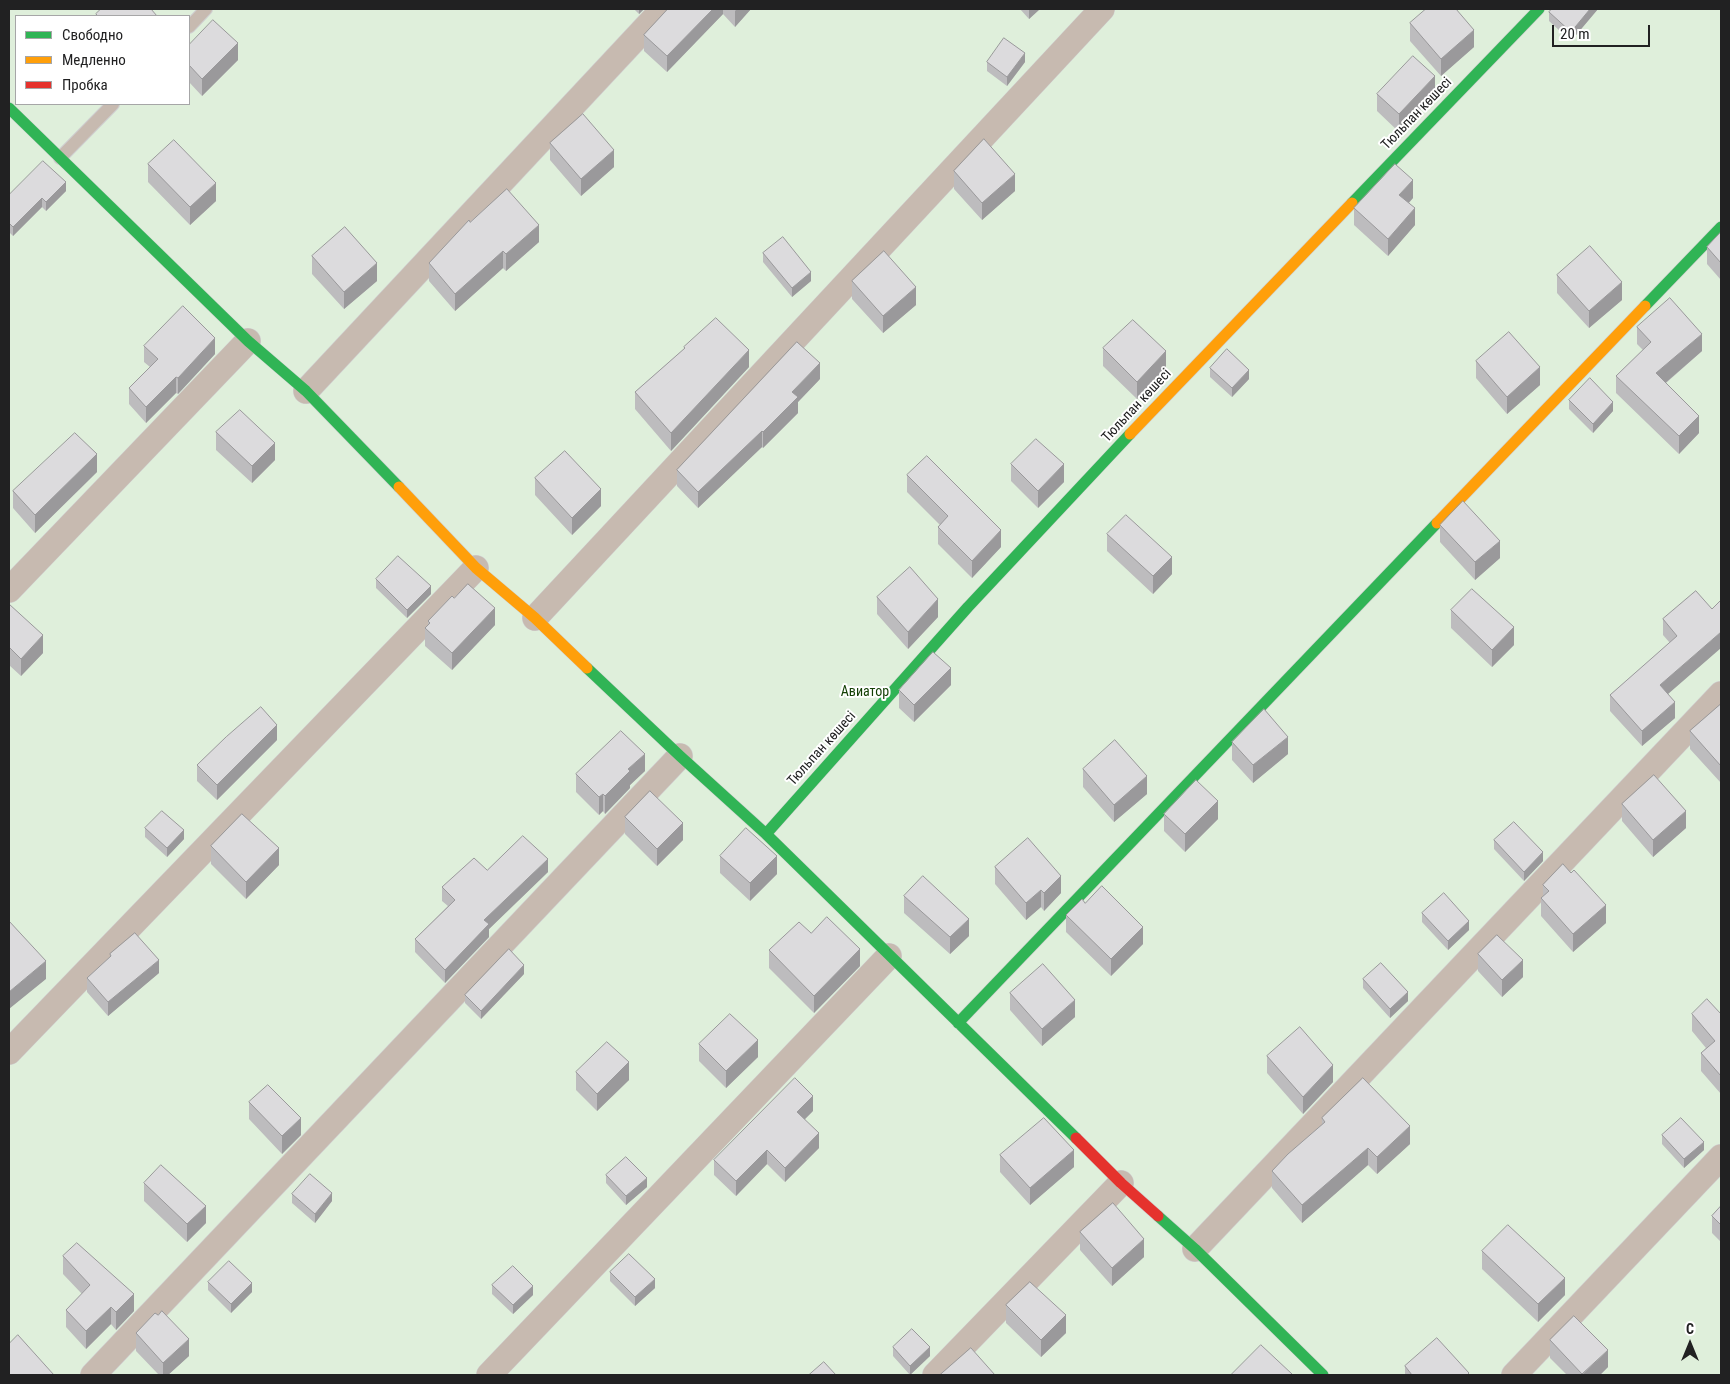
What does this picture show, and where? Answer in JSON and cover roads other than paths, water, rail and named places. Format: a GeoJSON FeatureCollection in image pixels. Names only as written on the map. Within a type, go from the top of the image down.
{"type":"FeatureCollection","features":[{"type":"Feature","properties":{"kind":"street"},"geometry":{"type":"LineString","coordinates":[[306,391],[663,9]]}},
{"type":"Feature","properties":{"kind":"street"},"geometry":{"type":"LineString","coordinates":[[535,618],[1102,9]]}},
{"type":"Feature","properties":{"kind":"street","name":"Тюльпан көшесі"},"geometry":{"type":"LineString","coordinates":[[766,834],[975,600],[1165,397],[1539,9]]}},
{"type":"Feature","properties":{"kind":"street"},"geometry":{"type":"LineString","coordinates":[[13,120],[60,158],[248,341],[306,391],[476,568],[535,618],[680,756],[766,834],[1120,1184],[1195,1249],[1323,1375]]}},
{"type":"Feature","properties":{"kind":"street"},"geometry":{"type":"LineString","coordinates":[[958,1023],[1721,227]]}},
{"type":"Feature","properties":{"kind":"street"},"geometry":{"type":"LineString","coordinates":[[9,590],[248,341]]}},
{"type":"Feature","properties":{"kind":"street"},"geometry":{"type":"LineString","coordinates":[[9,1052],[476,568]]}},
{"type":"Feature","properties":{"kind":"street"},"geometry":{"type":"LineString","coordinates":[[1195,1249],[1721,694]]}},
{"type":"Feature","properties":{"kind":"street"},"geometry":{"type":"LineString","coordinates":[[93,1375],[680,756]]}},
{"type":"Feature","properties":{"kind":"street"},"geometry":{"type":"LineString","coordinates":[[489,1375],[888,956]]}},
{"type":"Feature","properties":{"kind":"street"},"geometry":{"type":"LineString","coordinates":[[1514,1375],[1721,1157]]}},
{"type":"Feature","properties":{"kind":"street"},"geometry":{"type":"LineString","coordinates":[[935,1375],[1120,1184]]}},
{"type":"Feature","properties":{"kind":"lane"},"geometry":{"type":"LineString","coordinates":[[190,26],[206,9]]}},
{"type":"Feature","properties":{"kind":"lane"},"geometry":{"type":"LineString","coordinates":[[60,158],[112,105]]}},
{"type":"Feature","properties":{"kind":"park label","name":"Авиатор"},"geometry":{"type":"Point","coordinates":[865,692]}}]}
